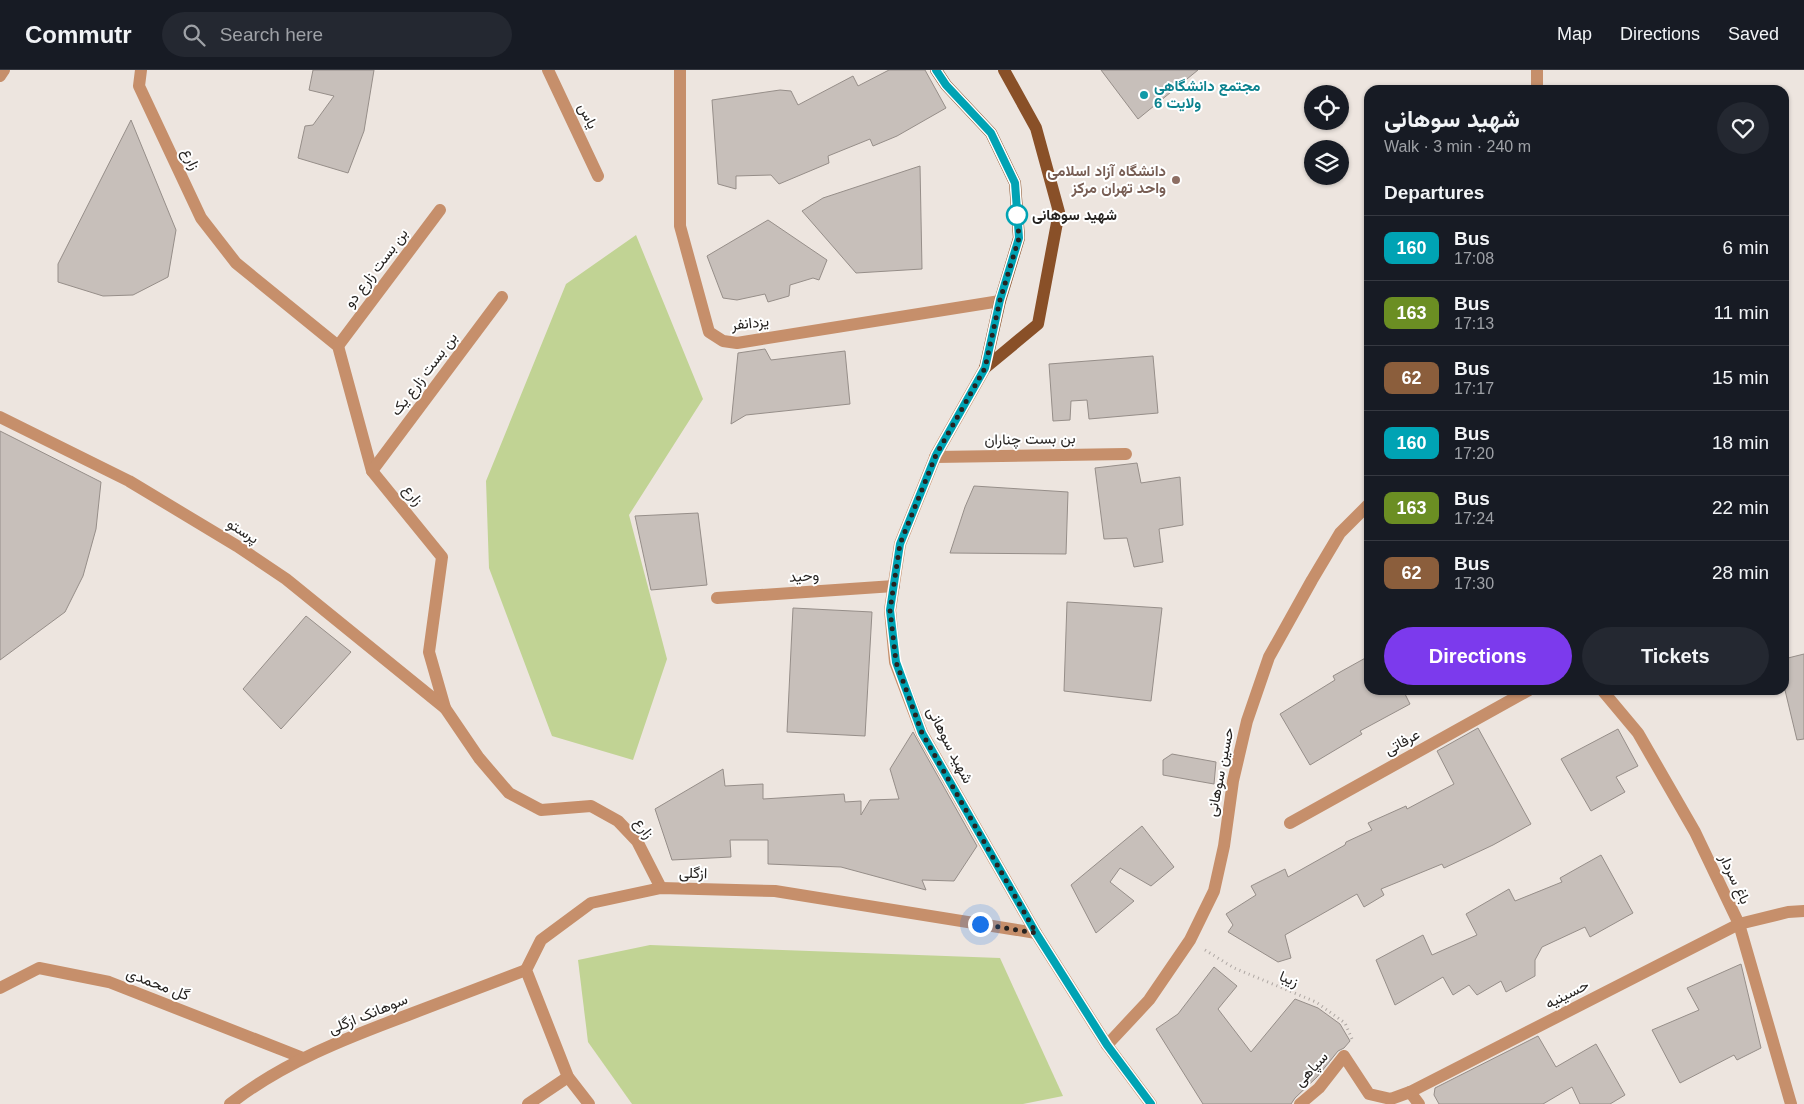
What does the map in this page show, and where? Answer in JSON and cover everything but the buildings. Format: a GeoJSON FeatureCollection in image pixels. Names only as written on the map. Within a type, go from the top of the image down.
{"type":"FeatureCollection","features":[{"type":"Feature","properties":{"kind":"main road","name":"شهید سوهانی"},"geometry":{"type":"LineString","coordinates":[[936,70],[946,85],[991,133],[1015,183],[1019,238],[1000,300],[985,368]]}},
{"type":"Feature","properties":{"kind":"main road","name":"شهید سوهانی"},"geometry":{"type":"LineString","coordinates":[[985,368],[1038,324],[1058,212],[1036,128],[1004,70]]}},
{"type":"Feature","properties":{"kind":"street"},"geometry":{"type":"LineString","coordinates":[[0,76],[4,70]]}},
{"type":"Feature","properties":{"kind":"street","name":"زارع"},"geometry":{"type":"LineString","coordinates":[[141,70],[139,86],[201,218],[236,263],[338,346],[372,470],[442,557],[429,652],[445,708],[479,758],[509,793],[541,810],[591,806],[618,820],[637,842],[661,888]]}},
{"type":"Feature","properties":{"kind":"street","name":"یاس"},"geometry":{"type":"LineString","coordinates":[[548,70],[598,176]]}},
{"type":"Feature","properties":{"kind":"street","name":"یزدانفر"},"geometry":{"type":"LineString","coordinates":[[680,70],[680,226],[709,332],[723,342],[737,343],[1000,300]]}},
{"type":"Feature","properties":{"kind":"street"},"geometry":{"type":"LineString","coordinates":[[1537,70],[1537,85]]}},
{"type":"Feature","properties":{"kind":"street","name":"بن بست زارع دو"},"geometry":{"type":"LineString","coordinates":[[338,346],[440,210]]}},
{"type":"Feature","properties":{"kind":"street","name":"بن بست زارع یک"},"geometry":{"type":"LineString","coordinates":[[372,470],[502,297]]}},
{"type":"Feature","properties":{"kind":"street","name":"شهید سوهانی"},"geometry":{"type":"LineString","coordinates":[[985,368],[935,457],[900,544],[890,610],[896,662],[922,733],[1036,933],[1107,1045],[1151,1104]]}},
{"type":"Feature","properties":{"kind":"street","name":"پرستو"},"geometry":{"type":"LineString","coordinates":[[0,417],[128,481],[237,546],[286,579],[445,708]]}},
{"type":"Feature","properties":{"kind":"street","name":"بن بست چناران"},"geometry":{"type":"LineString","coordinates":[[935,457],[1126,454]]}},
{"type":"Feature","properties":{"kind":"street","name":"حسین سوهانی"},"geometry":{"type":"LineString","coordinates":[[1107,1045],[1149,1000],[1190,940],[1214,891],[1224,846],[1233,781],[1246,721],[1269,657],[1340,533],[1364,509]]}},
{"type":"Feature","properties":{"kind":"street","name":"وحید"},"geometry":{"type":"LineString","coordinates":[[717,598],[894,586]]}},
{"type":"Feature","properties":{"kind":"street","name":"عرفاتی"},"geometry":{"type":"LineString","coordinates":[[1290,823],[1521,695]]}},
{"type":"Feature","properties":{"kind":"street","name":"باغ سردار"},"geometry":{"type":"LineString","coordinates":[[1606,695],[1638,734],[1695,832],[1739,924],[1791,1104]]}},
{"type":"Feature","properties":{"kind":"street","name":"ازگلی"},"geometry":{"type":"LineString","coordinates":[[526,970],[541,940],[591,903],[661,888],[774,891],[1036,933]]}},
{"type":"Feature","properties":{"kind":"street","name":"حسینیه"},"geometry":{"type":"LineString","coordinates":[[1344,1056],[1369,1094],[1392,1100],[1739,924],[1788,912],[1804,911]]}},
{"type":"Feature","properties":{"kind":"street","name":"گل محمدی"},"geometry":{"type":"LineString","coordinates":[[0,988],[39,968],[109,982],[303,1058]]}},
{"type":"Feature","properties":{"kind":"street"},"geometry":{"type":"LineString","coordinates":[[526,970],[568,1077],[589,1104]]}},
{"type":"Feature","properties":{"kind":"street","name":"سوهانک ازگلی"},"geometry":{"type":"LineString","coordinates":[[230,1104],[246,1092],[303,1058],[368,1030],[526,970]]}},
{"type":"Feature","properties":{"kind":"street","name":"سپاهی"},"geometry":{"type":"LineString","coordinates":[[1300,1104],[1320,1088],[1344,1056]]}},
{"type":"Feature","properties":{"kind":"street"},"geometry":{"type":"LineString","coordinates":[[528,1104],[568,1077]]}},
{"type":"Feature","properties":{"kind":"street"},"geometry":{"type":"LineString","coordinates":[[1410,1092],[1420,1104]]}},
{"type":"Feature","properties":{"kind":"path","name":"زیبا"},"geometry":{"type":"LineString","coordinates":[[1190,940],[1234,968],[1316,1002],[1345,1023],[1352,1041],[1344,1056]]}},
{"type":"Feature","properties":{"kind":"green space"},"geometry":{"type":"Polygon","coordinates":[[[636,235],[703,399],[629,515],[667,659],[633,760],[552,736],[489,568],[486,481],[566,284],[636,235]]]}},
{"type":"Feature","properties":{"kind":"green space"},"geometry":{"type":"Polygon","coordinates":[[[650,945],[1000,958],[1063,1096],[1023,1104],[632,1104],[588,1042],[578,960],[650,945]]]}},
{"type":"Feature","properties":{"kind":"bus line","name":"160"},"geometry":{"type":"LineString","coordinates":[[936,70],[946,85],[991,133],[1015,183],[1019,238],[1000,300],[985,368],[936,455],[900,544],[890,610],[896,662],[922,733],[1036,933],[1107,1045],[1151,1104]]}},
{"type":"Feature","properties":{"kind":"place","name":"مجتمع دانشگاهی ولایت 6"},"geometry":{"type":"Point","coordinates":[1144,95]}},
{"type":"Feature","properties":{"kind":"place","name":"دانشگاه آزاد اسلامی واحد تهران مرکز"},"geometry":{"type":"Point","coordinates":[1176,180]}},
{"type":"Feature","properties":{"kind":"place","name":"شهید سوهانی"},"geometry":{"type":"Point","coordinates":[1017,215]}},
{"type":"Feature","properties":{"kind":"route"},"geometry":{"type":"LineString","coordinates":[[980,924],[1036,933],[922,733],[896,662],[890,610],[900,544],[936,455],[985,368],[1000,300],[1019,238],[1017,215]]}}]}
